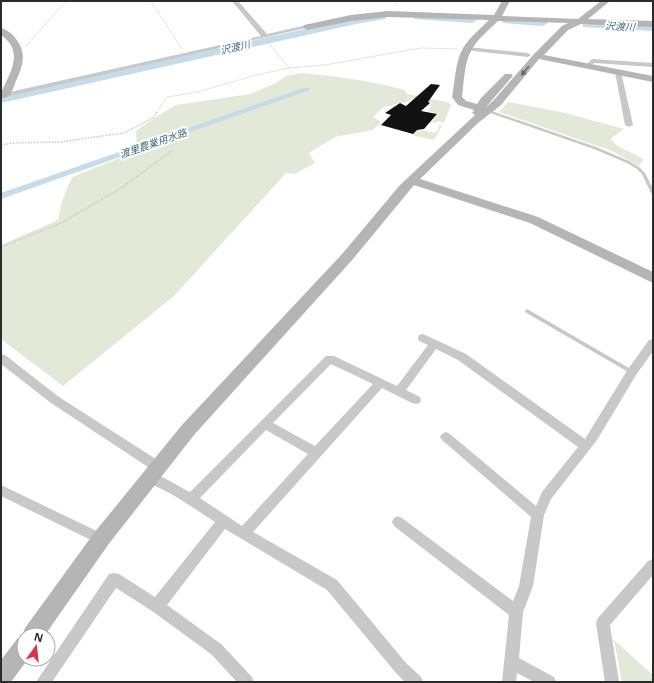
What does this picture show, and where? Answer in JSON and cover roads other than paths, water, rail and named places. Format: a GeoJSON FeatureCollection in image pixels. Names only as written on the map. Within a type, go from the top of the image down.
{"type":"FeatureCollection","features":[{"type":"Feature","properties":{"kind":"street"},"geometry":{"type":"LineString","coordinates":[[235,1],[265,36]]}},
{"type":"Feature","properties":{"kind":"street"},"geometry":{"type":"LineString","coordinates":[[484,110],[462,103],[457,98],[463,59],[466,50],[478,35],[497,17],[506,1]]}},
{"type":"Feature","properties":{"kind":"street"},"geometry":{"type":"LineString","coordinates":[[38,627],[101,539],[188,430],[348,256],[412,180],[450,145],[484,110],[502,98],[533,56],[567,20],[594,1]]}},
{"type":"Feature","properties":{"kind":"street"},"geometry":{"type":"LineString","coordinates":[[533,56],[568,26],[580,21],[606,1]]}},
{"type":"Feature","properties":{"kind":"street"},"geometry":{"type":"LineString","coordinates":[[3,96],[307,27],[352,18],[388,14],[653,24]]}},
{"type":"Feature","properties":{"kind":"street"},"geometry":{"type":"LineString","coordinates":[[1,31],[13,40],[20,50],[20,59],[3,96]]}},
{"type":"Feature","properties":{"kind":"street"},"geometry":{"type":"LineString","coordinates":[[466,50],[533,56],[653,79]]}},
{"type":"Feature","properties":{"kind":"street"},"geometry":{"type":"LineString","coordinates":[[587,66],[592,61],[653,64]]}},
{"type":"Feature","properties":{"kind":"street"},"geometry":{"type":"LineString","coordinates":[[618,72],[629,125]]}},
{"type":"Feature","properties":{"kind":"street"},"geometry":{"type":"LineString","coordinates":[[412,180],[534,220],[653,278]]}},
{"type":"Feature","properties":{"kind":"street"},"geometry":{"type":"LineString","coordinates":[[423,338],[462,357],[586,446]]}},
{"type":"Feature","properties":{"kind":"street"},"geometry":{"type":"LineString","coordinates":[[509,682],[516,612],[526,586],[538,515],[546,496],[593,437],[632,372],[653,343]]}},
{"type":"Feature","properties":{"kind":"street"},"geometry":{"type":"LineString","coordinates":[[399,392],[434,344]]}},
{"type":"Feature","properties":{"kind":"street"},"geometry":{"type":"LineString","coordinates":[[1,358],[153,472],[160,482],[332,586],[401,668],[416,682]]}},
{"type":"Feature","properties":{"kind":"street"},"geometry":{"type":"LineString","coordinates":[[191,500],[330,359],[416,400]]}},
{"type":"Feature","properties":{"kind":"street"},"geometry":{"type":"LineString","coordinates":[[244,533],[380,383]]}},
{"type":"Feature","properties":{"kind":"street"},"geometry":{"type":"LineString","coordinates":[[265,424],[317,453]]}},
{"type":"Feature","properties":{"kind":"street"},"geometry":{"type":"LineString","coordinates":[[446,437],[538,515]]}},
{"type":"Feature","properties":{"kind":"street"},"geometry":{"type":"LineString","coordinates":[[1,490],[101,539]]}},
{"type":"Feature","properties":{"kind":"street"},"geometry":{"type":"LineString","coordinates":[[157,606],[223,521]]}},
{"type":"Feature","properties":{"kind":"street"},"geometry":{"type":"LineString","coordinates":[[398,522],[516,612]]}},
{"type":"Feature","properties":{"kind":"street"},"geometry":{"type":"LineString","coordinates":[[612,682],[603,623],[653,565]]}},
{"type":"Feature","properties":{"kind":"street"},"geometry":{"type":"LineString","coordinates":[[43,682],[114,579],[157,606],[216,649],[247,682]]}},
{"type":"Feature","properties":{"kind":"street"},"geometry":{"type":"LineString","coordinates":[[1,678],[16,657]]}},
{"type":"Feature","properties":{"kind":"street"},"geometry":{"type":"LineString","coordinates":[[511,662],[549,682]]}},
{"type":"Feature","properties":{"kind":"lane"},"geometry":{"type":"LineString","coordinates":[[484,110],[595,148],[628,162],[644,174],[653,193]]}},
{"type":"Feature","properties":{"kind":"lane"},"geometry":{"type":"LineString","coordinates":[[527,311],[632,372]]}},
{"type":"Feature","properties":{"kind":"waterway","name":"沢渡川"},"geometry":{"type":"LineString","coordinates":[[1,99],[356,21],[381,17]]}},
{"type":"Feature","properties":{"kind":"waterway","name":"沢渡川"},"geometry":{"type":"LineString","coordinates":[[419,17],[472,20]]}},
{"type":"Feature","properties":{"kind":"waterway","name":"沢渡川"},"geometry":{"type":"LineString","coordinates":[[507,21],[543,23]]}},
{"type":"Feature","properties":{"kind":"waterway","name":"沢渡川"},"geometry":{"type":"LineString","coordinates":[[587,25],[653,28]]}},
{"type":"Feature","properties":{"kind":"waterway","name":"渡里農業用水路"},"geometry":{"type":"LineString","coordinates":[[1,196],[306,90]]}}]}
